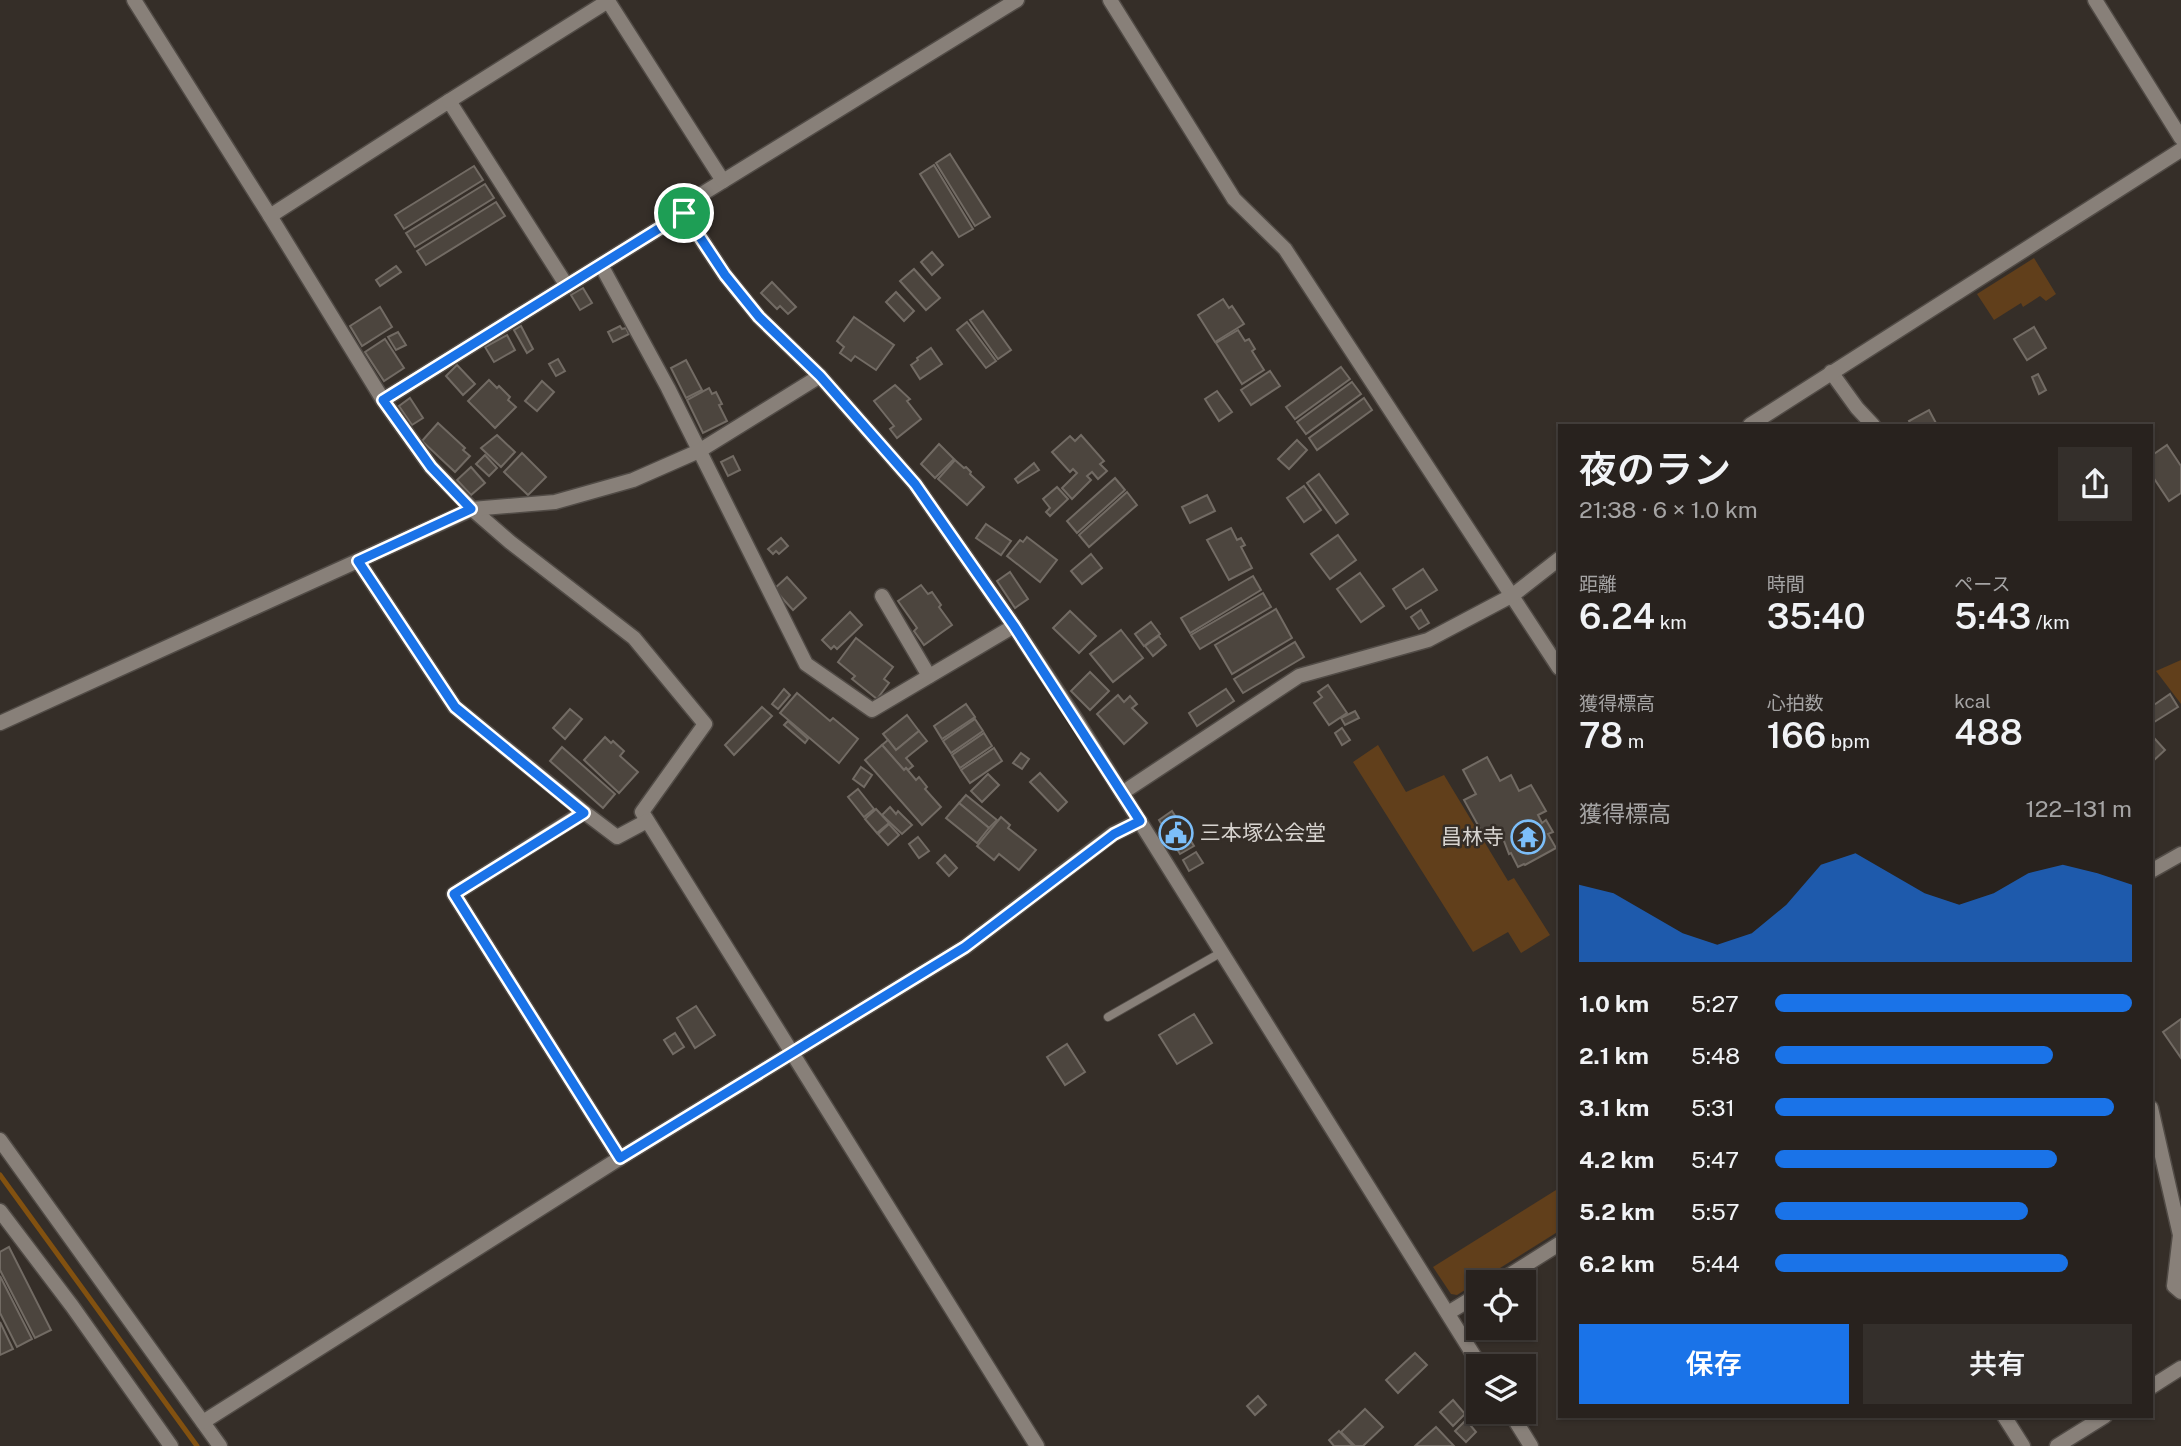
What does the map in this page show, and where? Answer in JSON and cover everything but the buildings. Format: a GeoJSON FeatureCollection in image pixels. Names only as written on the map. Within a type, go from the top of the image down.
{"type":"FeatureCollection","features":[{"type":"Feature","properties":{"kind":"street"},"geometry":{"type":"LineString","coordinates":[[134,0],[383,400],[431,467],[471,509],[510,542],[634,638],[705,724],[642,812],[1037,1446]]}},
{"type":"Feature","properties":{"kind":"street"},"geometry":{"type":"LineString","coordinates":[[383,400],[684,213],[690,202],[723,181],[1017,0]]}},
{"type":"Feature","properties":{"kind":"street"},"geometry":{"type":"LineString","coordinates":[[1110,0],[1234,199],[1285,249],[1558,666]]}},
{"type":"Feature","properties":{"kind":"street"},"geometry":{"type":"LineString","coordinates":[[2095,0],[2181,138]]}},
{"type":"Feature","properties":{"kind":"street"},"geometry":{"type":"LineString","coordinates":[[270,216],[608,1],[723,181]]}},
{"type":"Feature","properties":{"kind":"street"},"geometry":{"type":"LineString","coordinates":[[449,101],[567,286]]}},
{"type":"Feature","properties":{"kind":"street"},"geometry":{"type":"LineString","coordinates":[[1752,424],[2181,150]]}},
{"type":"Feature","properties":{"kind":"street"},"geometry":{"type":"LineString","coordinates":[[684,213],[725,275],[759,317],[820,376],[915,484],[1014,626],[1140,821],[1473,1354]]}},
{"type":"Feature","properties":{"kind":"street"},"geometry":{"type":"LineString","coordinates":[[601,265],[807,664],[872,710],[1014,626]]}},
{"type":"Feature","properties":{"kind":"street"},"geometry":{"type":"LineString","coordinates":[[1831,372],[1872,424]]}},
{"type":"Feature","properties":{"kind":"street"},"geometry":{"type":"LineString","coordinates":[[0,723],[471,509],[555,502],[633,480],[699,451],[820,376]]}},
{"type":"Feature","properties":{"kind":"street"},"geometry":{"type":"LineString","coordinates":[[1122,793],[1299,676],[1428,640],[1513,595],[1558,560]]}},
{"type":"Feature","properties":{"kind":"street"},"geometry":{"type":"LineString","coordinates":[[358,561],[455,707],[617,837],[647,821]]}},
{"type":"Feature","properties":{"kind":"street"},"geometry":{"type":"LineString","coordinates":[[883,596],[929,676]]}},
{"type":"Feature","properties":{"kind":"street"},"geometry":{"type":"LineString","coordinates":[[584,813],[454,894],[620,1158]]}},
{"type":"Feature","properties":{"kind":"street"},"geometry":{"type":"LineString","coordinates":[[203,1422],[790,1052],[965,947],[1114,834],[1140,821]]}},
{"type":"Feature","properties":{"kind":"street"},"geometry":{"type":"LineString","coordinates":[[2153,870],[2181,854]]}},
{"type":"Feature","properties":{"kind":"street"},"geometry":{"type":"LineString","coordinates":[[2153,1117],[2180,1235],[2174,1286],[2181,1292]]}},
{"type":"Feature","properties":{"kind":"street"},"geometry":{"type":"LineString","coordinates":[[0,1140],[220,1446]]}},
{"type":"Feature","properties":{"kind":"street"},"geometry":{"type":"LineString","coordinates":[[0,1211],[72,1306],[171,1446]]}},
{"type":"Feature","properties":{"kind":"street"},"geometry":{"type":"LineString","coordinates":[[1518,1270],[1558,1245]]}},
{"type":"Feature","properties":{"kind":"street"},"geometry":{"type":"LineString","coordinates":[[1448,1313],[1466,1302]]}},
{"type":"Feature","properties":{"kind":"street"},"geometry":{"type":"LineString","coordinates":[[2153,1386],[2181,1368]]}},
{"type":"Feature","properties":{"kind":"street"},"geometry":{"type":"LineString","coordinates":[[2005,1418],[2023,1446]]}},
{"type":"Feature","properties":{"kind":"street"},"geometry":{"type":"LineString","coordinates":[[2057,1446],[2102,1418]]}},
{"type":"Feature","properties":{"kind":"street"},"geometry":{"type":"LineString","coordinates":[[1517,1424],[1531,1446]]}},
{"type":"Feature","properties":{"kind":"lane"},"geometry":{"type":"LineString","coordinates":[[1108,1017],[1222,952]]}},
{"type":"Feature","properties":{"kind":"shaded area"},"geometry":{"type":"Polygon","coordinates":[[[2034,258],[2056,294],[2046,301],[2040,296],[2023,307],[2021,303],[1994,320],[1977,294],[2034,258]]]}},
{"type":"Feature","properties":{"kind":"shaded area"},"geometry":{"type":"Polygon","coordinates":[[[2181,660],[2181,704],[2156,671],[2181,660]]]}},
{"type":"Feature","properties":{"kind":"shaded area"},"geometry":{"type":"Polygon","coordinates":[[[1378,745],[1406,792],[1444,775],[1508,881],[1514,878],[1550,935],[1521,953],[1508,932],[1473,952],[1353,762],[1378,745]]]}},
{"type":"Feature","properties":{"kind":"shaded area"},"geometry":{"type":"Polygon","coordinates":[[[1556,1190],[1558,1232],[1497,1270],[1466,1270],[1466,1289],[1457,1295],[1451,1294],[1433,1267],[1556,1190]]]}},
{"type":"Feature","properties":{"kind":"waterway"},"geometry":{"type":"LineString","coordinates":[[0,1175],[197,1446]]}},
{"type":"Feature","properties":{"kind":"place","name":"三本塚公会堂"},"geometry":{"type":"Point","coordinates":[1176,833]}},
{"type":"Feature","properties":{"kind":"place","name":"昌林寺"},"geometry":{"type":"Point","coordinates":[1528,837]}},
{"type":"Feature","properties":{"kind":"route"},"geometry":{"type":"LineString","coordinates":[[684,213],[725,275],[759,317],[849,407],[915,484],[1014,626],[1140,821],[1114,834],[965,947],[620,1158],[454,894],[584,813],[455,707],[358,561],[471,509],[431,467],[383,400],[684,213]]}}]}
